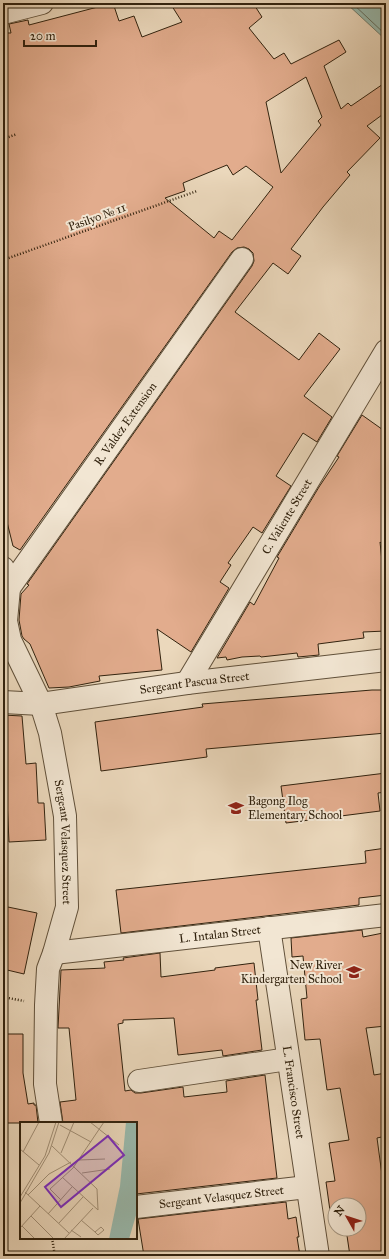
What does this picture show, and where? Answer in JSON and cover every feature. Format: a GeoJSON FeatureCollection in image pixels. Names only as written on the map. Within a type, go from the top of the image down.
{"type":"FeatureCollection","features":[{"type":"Feature","properties":{"kind":"street"},"geometry":{"type":"LineString","coordinates":[[3,13],[42,3]]}},
{"type":"Feature","properties":{"kind":"street","name":"R. Valdez Extension"},"geometry":{"type":"LineString","coordinates":[[6,578],[242,259]]}},
{"type":"Feature","properties":{"kind":"street","name":"C. Valiente Street"},"geometry":{"type":"LineString","coordinates":[[187,683],[386,351]]}},
{"type":"Feature","properties":{"kind":"street","name":"Sergeant Velasquez Street"},"geometry":{"type":"LineString","coordinates":[[6,578],[6,621],[10,640],[41,704],[50,733],[65,816],[67,907],[54,953],[48,968],[46,1005],[45,1084],[51,1122]]}},
{"type":"Feature","properties":{"kind":"street","name":"Sergeant Pascua Street"},"geometry":{"type":"LineString","coordinates":[[3,702],[41,704],[187,683],[386,660]]}},
{"type":"Feature","properties":{"kind":"street","name":"L. Intalan Street"},"geometry":{"type":"LineString","coordinates":[[54,953],[386,915]]}},
{"type":"Feature","properties":{"kind":"street","name":"L. Francisco Street"},"geometry":{"type":"LineString","coordinates":[[269,928],[318,1256]]}},
{"type":"Feature","properties":{"kind":"street"},"geometry":{"type":"LineString","coordinates":[[139,1081],[288,1059]]}},
{"type":"Feature","properties":{"kind":"street","name":"Sergeant Velasquez Street"},"geometry":{"type":"LineString","coordinates":[[137,1207],[307,1187]]}},
{"type":"Feature","properties":{"kind":"path"},"geometry":{"type":"LineString","coordinates":[[3,139],[17,134]]}},
{"type":"Feature","properties":{"kind":"path","name":"Pasilyo № 11"},"geometry":{"type":"LineString","coordinates":[[3,260],[197,191]]}},
{"type":"Feature","properties":{"kind":"path"},"geometry":{"type":"LineString","coordinates":[[52,1239],[56,1256]]}},
{"type":"Feature","properties":{"kind":"water"},"geometry":{"type":"Polygon","coordinates":[[[346,3],[386,3],[386,40],[346,3]]]}},
{"type":"Feature","properties":{"kind":"building"},"geometry":{"type":"Polygon","coordinates":[[[113,3],[119,21],[134,16],[142,37],[182,22],[170,3],[253,3],[262,17],[249,28],[274,59],[284,53],[291,64],[339,40],[346,52],[324,66],[341,109],[348,103],[351,106],[386,82],[386,112],[367,126],[380,138],[347,172],[350,175],[291,249],[301,256],[288,274],[273,263],[235,312],[299,360],[319,333],[340,349],[304,396],[332,417],[317,442],[303,433],[276,476],[291,486],[262,533],[253,527],[228,563],[231,565],[220,582],[229,588],[191,652],[157,629],[162,670],[99,676],[100,681],[69,687],[49,688],[30,644],[22,636],[19,620],[21,594],[29,585],[27,584],[252,266],[254,261],[253,253],[249,249],[244,247],[237,248],[232,252],[20,550],[13,546],[3,506],[3,33],[11,33],[9,24],[28,20],[29,25],[113,3]],[[306,77],[266,102],[281,173],[321,125],[318,121],[322,117],[306,77]],[[227,165],[183,183],[185,191],[165,198],[214,238],[219,231],[232,240],[273,187],[246,166],[233,175],[227,165]]]}},
{"type":"Feature","properties":{"kind":"building"},"geometry":{"type":"Polygon","coordinates":[[[362,415],[386,432],[386,547],[380,542],[386,600],[386,631],[363,632],[364,638],[318,644],[319,655],[298,657],[297,653],[261,657],[242,657],[227,660],[226,657],[217,658],[250,602],[254,605],[279,558],[277,557],[339,457],[337,456],[362,415]]]}},
{"type":"Feature","properties":{"kind":"building"},"geometry":{"type":"Polygon","coordinates":[[[386,690],[386,733],[206,749],[207,757],[101,771],[95,722],[203,707],[202,704],[386,690]]]}},
{"type":"Feature","properties":{"kind":"building"},"geometry":{"type":"Polygon","coordinates":[[[3,715],[22,716],[26,764],[36,763],[38,803],[44,803],[46,840],[9,842],[7,800],[4,800],[3,779],[3,715]]]}},
{"type":"Feature","properties":{"kind":"building"},"geometry":{"type":"Polygon","coordinates":[[[386,773],[386,792],[378,793],[380,811],[286,823],[281,786],[386,773]]]}},
{"type":"Feature","properties":{"kind":"building"},"geometry":{"type":"Polygon","coordinates":[[[386,848],[386,895],[359,898],[359,905],[121,933],[116,890],[366,863],[365,851],[386,848]]]}},
{"type":"Feature","properties":{"kind":"building"},"geometry":{"type":"Polygon","coordinates":[[[3,906],[37,913],[24,974],[3,969],[3,906]]]}},
{"type":"Feature","properties":{"kind":"building"},"geometry":{"type":"Polygon","coordinates":[[[362,930],[363,937],[383,933],[386,953],[386,1026],[366,1028],[374,1075],[386,1073],[386,1136],[377,1138],[382,1175],[386,1174],[386,1256],[350,1256],[347,1237],[367,1237],[367,1197],[328,1197],[326,1182],[335,1181],[329,1143],[349,1140],[340,1088],[327,1090],[320,1039],[305,1040],[301,999],[307,998],[303,956],[292,957],[291,938],[362,930]]]}},
{"type":"Feature","properties":{"kind":"building"},"geometry":{"type":"Polygon","coordinates":[[[160,953],[161,977],[254,963],[258,1000],[256,1000],[262,1050],[223,1056],[222,1050],[178,1055],[174,1018],[123,1020],[123,1023],[118,1024],[125,1091],[131,1090],[135,1093],[141,1093],[183,1087],[184,1097],[227,1092],[226,1081],[265,1075],[277,1178],[137,1194],[137,1122],[63,1122],[60,1102],[76,1100],[69,1028],[58,1028],[61,970],[105,968],[104,962],[124,960],[123,958],[160,953]]]}},
{"type":"Feature","properties":{"kind":"building"},"geometry":{"type":"Polygon","coordinates":[[[3,1034],[23,1034],[23,1073],[28,1104],[34,1103],[34,1105],[36,1105],[38,1122],[3,1123],[3,1034]]]}},
{"type":"Feature","properties":{"kind":"building"},"geometry":{"type":"Polygon","coordinates":[[[286,1202],[288,1219],[296,1217],[300,1256],[144,1256],[138,1219],[286,1202]]]}},
{"type":"Feature","properties":{"kind":"place","name":"Bagong Ilog Elementary School"},"geometry":{"type":"Point","coordinates":[236,808]}},
{"type":"Feature","properties":{"kind":"place","name":"New River Kindergarten School"},"geometry":{"type":"Point","coordinates":[354,972]}}]}
